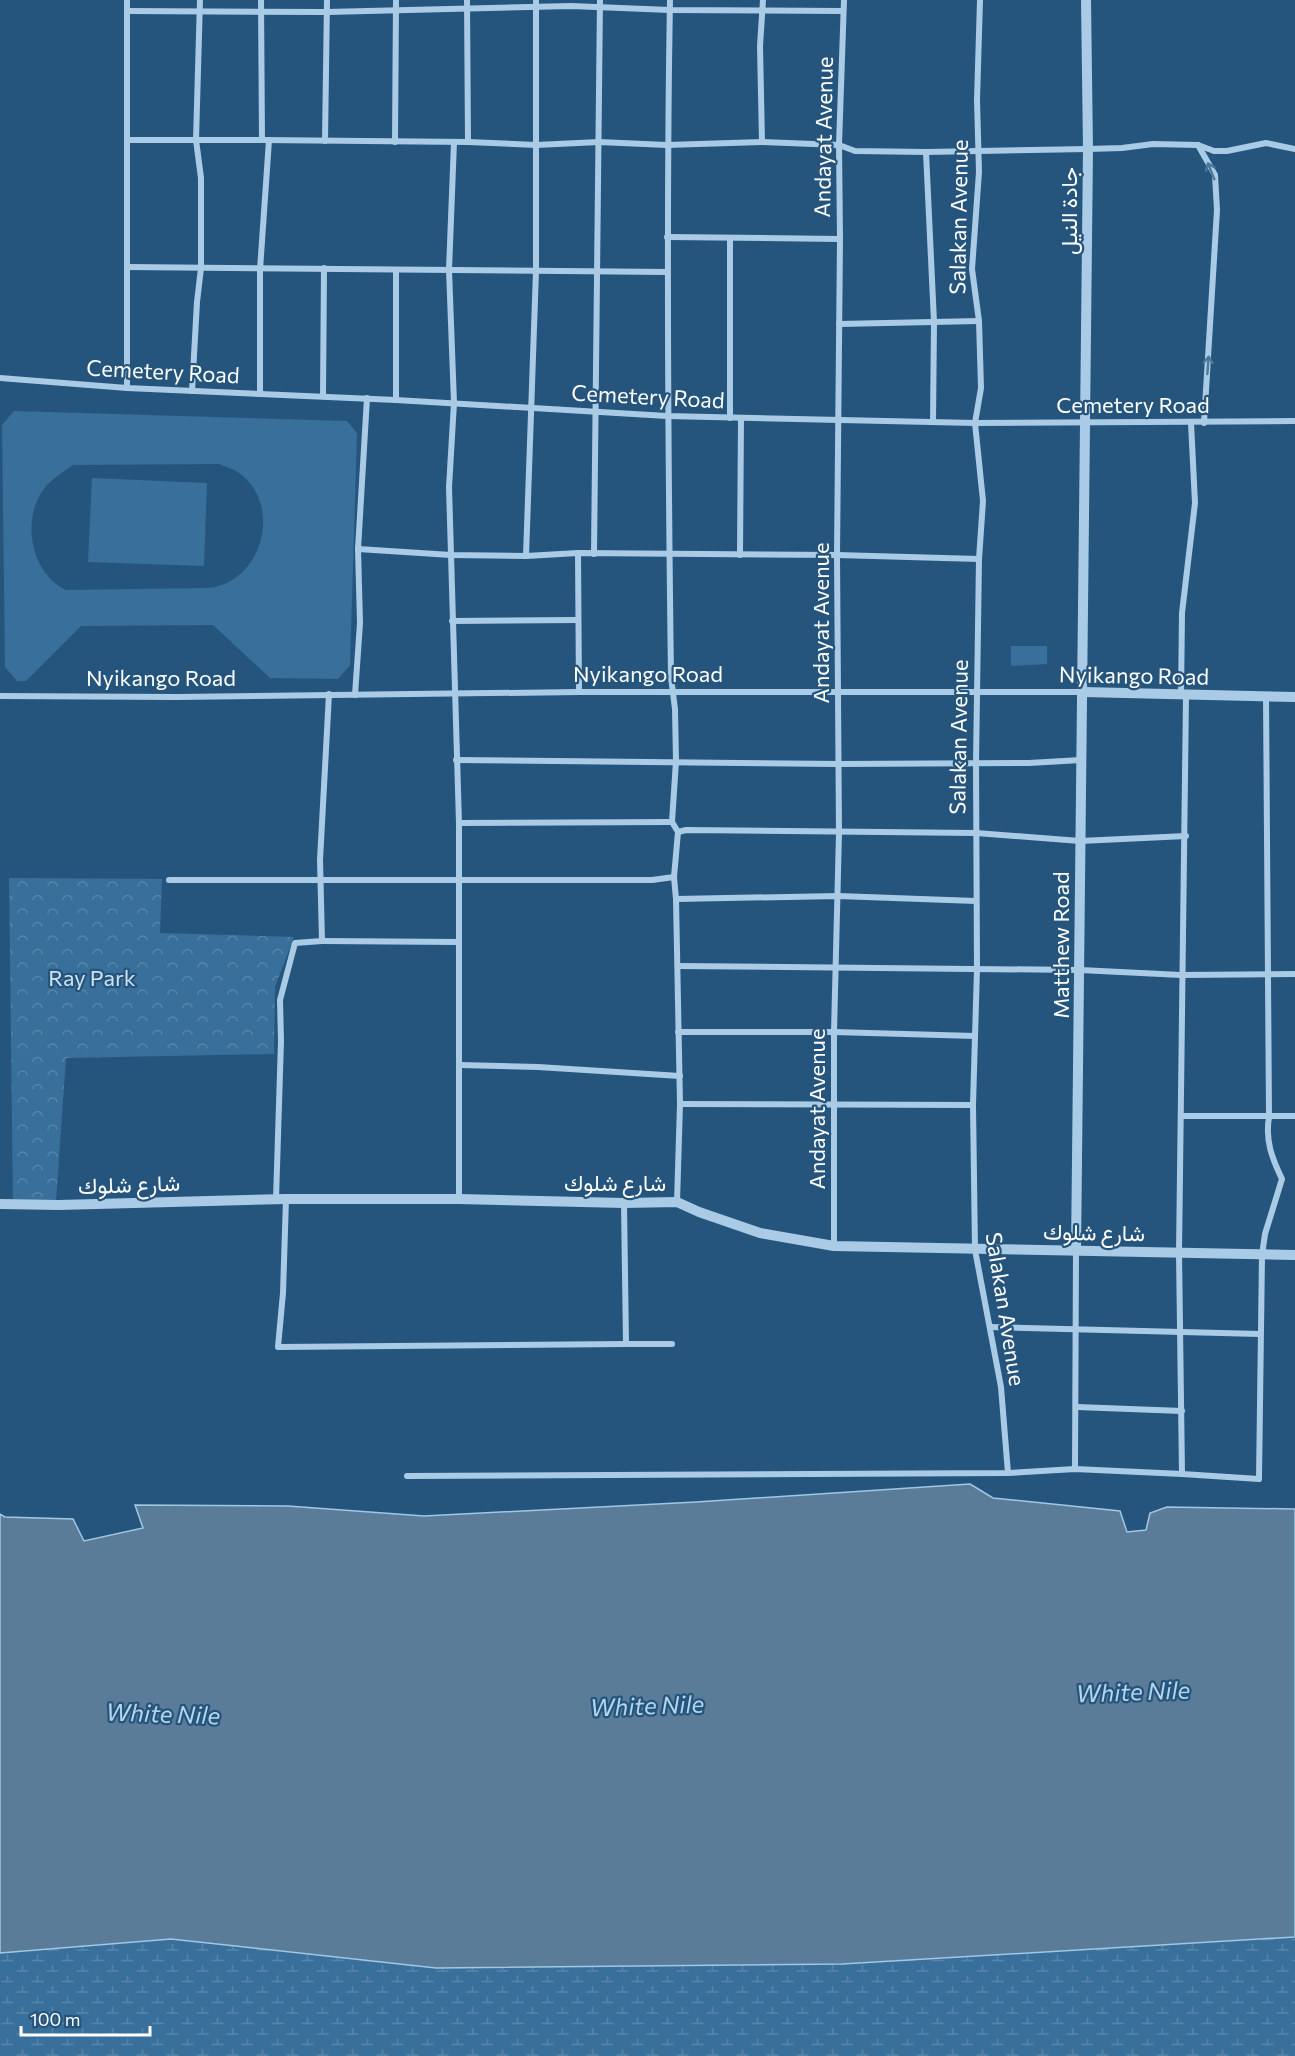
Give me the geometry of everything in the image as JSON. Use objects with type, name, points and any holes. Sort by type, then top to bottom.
[{"type":"street","points":[[127,0],[127,388]]},
{"type":"street","points":[[192,391],[201,268],[201,178],[196,140],[200,0]]},
{"type":"street","points":[[261,0],[262,140]]},
{"type":"street","points":[[325,141],[327,0]]},
{"type":"street","points":[[395,142],[396,0]]},
{"type":"street","points":[[467,0],[468,142]]},
{"type":"street","points":[[526,556],[536,271],[536,0]]},
{"type":"street","points":[[670,0],[667,145],[667,416],[672,693],[675,709],[676,761],[672,822],[678,832],[674,877],[680,1076],[677,1202]]},
{"type":"street","points":[[762,142],[760,19],[763,0]]},
{"type":"street","name":"Andayat Avenue","points":[[834,1246],[834,1032],[839,833],[837,419],[839,145],[844,0]]},
{"type":"street","name":"Salakan Avenue","points":[[980,0],[977,151],[979,172],[972,269],[979,321],[981,388],[975,423],[983,501],[979,559],[976,692],[975,1250],[1001,1387],[1008,1473]]},
{"type":"street","name":"جادة النيل","points":[[1085,422],[1088,149],[1086,0]]},
{"type":"street","points":[[127,11],[327,12],[536,9],[601,4],[670,10],[843,11]]},
{"type":"street","points":[[594,554],[601,4]]},
{"type":"street","points":[[127,140],[468,142],[536,145],[599,142],[667,145],[762,142],[839,145],[855,151],[926,152],[1122,148],[1153,144],[1198,145],[1220,151],[1266,143],[1295,149]]},
{"type":"street","points":[[260,394],[260,270],[269,140]]},
{"type":"street","points":[[454,142],[449,270],[454,403],[449,487],[453,693],[459,823],[459,1199]]},
{"type":"street","points":[[1198,145],[1215,175],[1217,210],[1204,423]]},
{"type":"street","points":[[926,152],[933,322],[933,422]]},
{"type":"street","points":[[667,237],[840,239]]},
{"type":"street","points":[[730,239],[730,418]]},
{"type":"street","points":[[127,267],[667,272]]},
{"type":"street","points":[[323,396],[324,268]]},
{"type":"street","points":[[396,270],[396,400]]},
{"type":"street","points":[[839,324],[979,321]]},
{"type":"street","name":"Cemetery Road","points":[[0,378],[127,388],[368,398],[667,416],[975,423],[1295,421]]},
{"type":"street","points":[[355,695],[360,623],[358,549],[368,398]]},
{"type":"street","points":[[740,555],[741,418]]},
{"type":"street","name":"Matthew Road","points":[[1076,1469],[1076,1251],[1085,422]]},
{"type":"street","points":[[1182,1474],[1179,1253],[1181,975],[1186,836],[1182,613],[1195,502],[1191,423]]},
{"type":"street","points":[[358,549],[451,555],[526,556],[578,553],[837,555],[979,559]]},
{"type":"street","points":[[578,553],[579,692]]},
{"type":"street","points":[[452,621],[578,620]]},
{"type":"street","name":"Nyikango Road","points":[[0,696],[579,692],[1083,692],[1295,697]]},
{"type":"street","points":[[321,941],[320,880],[329,694]]},
{"type":"street","points":[[407,1476],[1008,1473],[1076,1469],[1259,1479],[1262,1255],[1265,1234],[1282,1179],[1270,1154],[1266,1131],[1269,1117],[1266,696]]},
{"type":"street","points":[[456,760],[839,764],[1081,760]]},
{"type":"street","points":[[459,823],[672,822]]},
{"type":"street","points":[[678,832],[686,830],[761,830],[839,833],[976,833],[1080,841],[1186,836]]},
{"type":"street","points":[[169,880],[459,882],[652,880],[674,877]]},
{"type":"street","points":[[676,899],[838,896],[976,901]]},
{"type":"street","points":[[459,942],[321,941],[295,943],[280,1000],[283,1293],[279,1347],[672,1344]]},
{"type":"street","points":[[678,966],[1080,970],[1181,975],[1295,974]]},
{"type":"street","points":[[678,1032],[834,1032],[975,1036]]},
{"type":"street","points":[[460,1065],[538,1066],[680,1076]]},
{"type":"street","points":[[680,1104],[974,1105]]},
{"type":"street","points":[[1181,1116],[1295,1116]]},
{"type":"street","name":"شارع شلوك","points":[[0,1204],[59,1205],[281,1199],[677,1202],[760,1233],[834,1246],[1295,1255]]},
{"type":"street","points":[[624,1203],[626,1344]]},
{"type":"street","points":[[990,1327],[1260,1334]]},
{"type":"street","points":[[1077,1407],[1182,1411]]},
{"type":"green space","points":[[14,411],[347,421],[357,433],[350,665],[338,679],[270,678],[213,625],[81,626],[26,681],[17,681],[5,667],[2,425]],"holes":[[[219,464],[236,471],[251,485],[260,502],[263,520],[261,539],[254,557],[242,572],[227,583],[208,588],[66,590],[54,583],[38,560],[32,533],[35,505],[47,485],[73,465]]]},
{"type":"green space","points":[[92,478],[207,483],[204,566],[88,562]]},
{"type":"green space","points":[[1011,646],[1047,646],[1047,664],[1011,666]]},
{"type":"green space","name":"Ray Park","points":[[9,878],[162,879],[160,933],[294,937],[275,987],[274,1054],[66,1058],[56,1201],[13,1201]]},
{"type":"green space","points":[[1295,1937],[1295,2056],[0,2056],[0,1953],[171,1939],[436,1968],[842,1964]]},
{"type":"water","name":"White Nile","points":[[970,1484],[993,1498],[1120,1511],[1127,1532],[1146,1530],[1150,1513],[1167,1507],[1295,1509],[1295,1937],[842,1964],[436,1968],[171,1939],[0,1953],[0,1514],[5,1517],[73,1519],[84,1541],[143,1528],[135,1505],[288,1506],[424,1516],[696,1502]]}]
